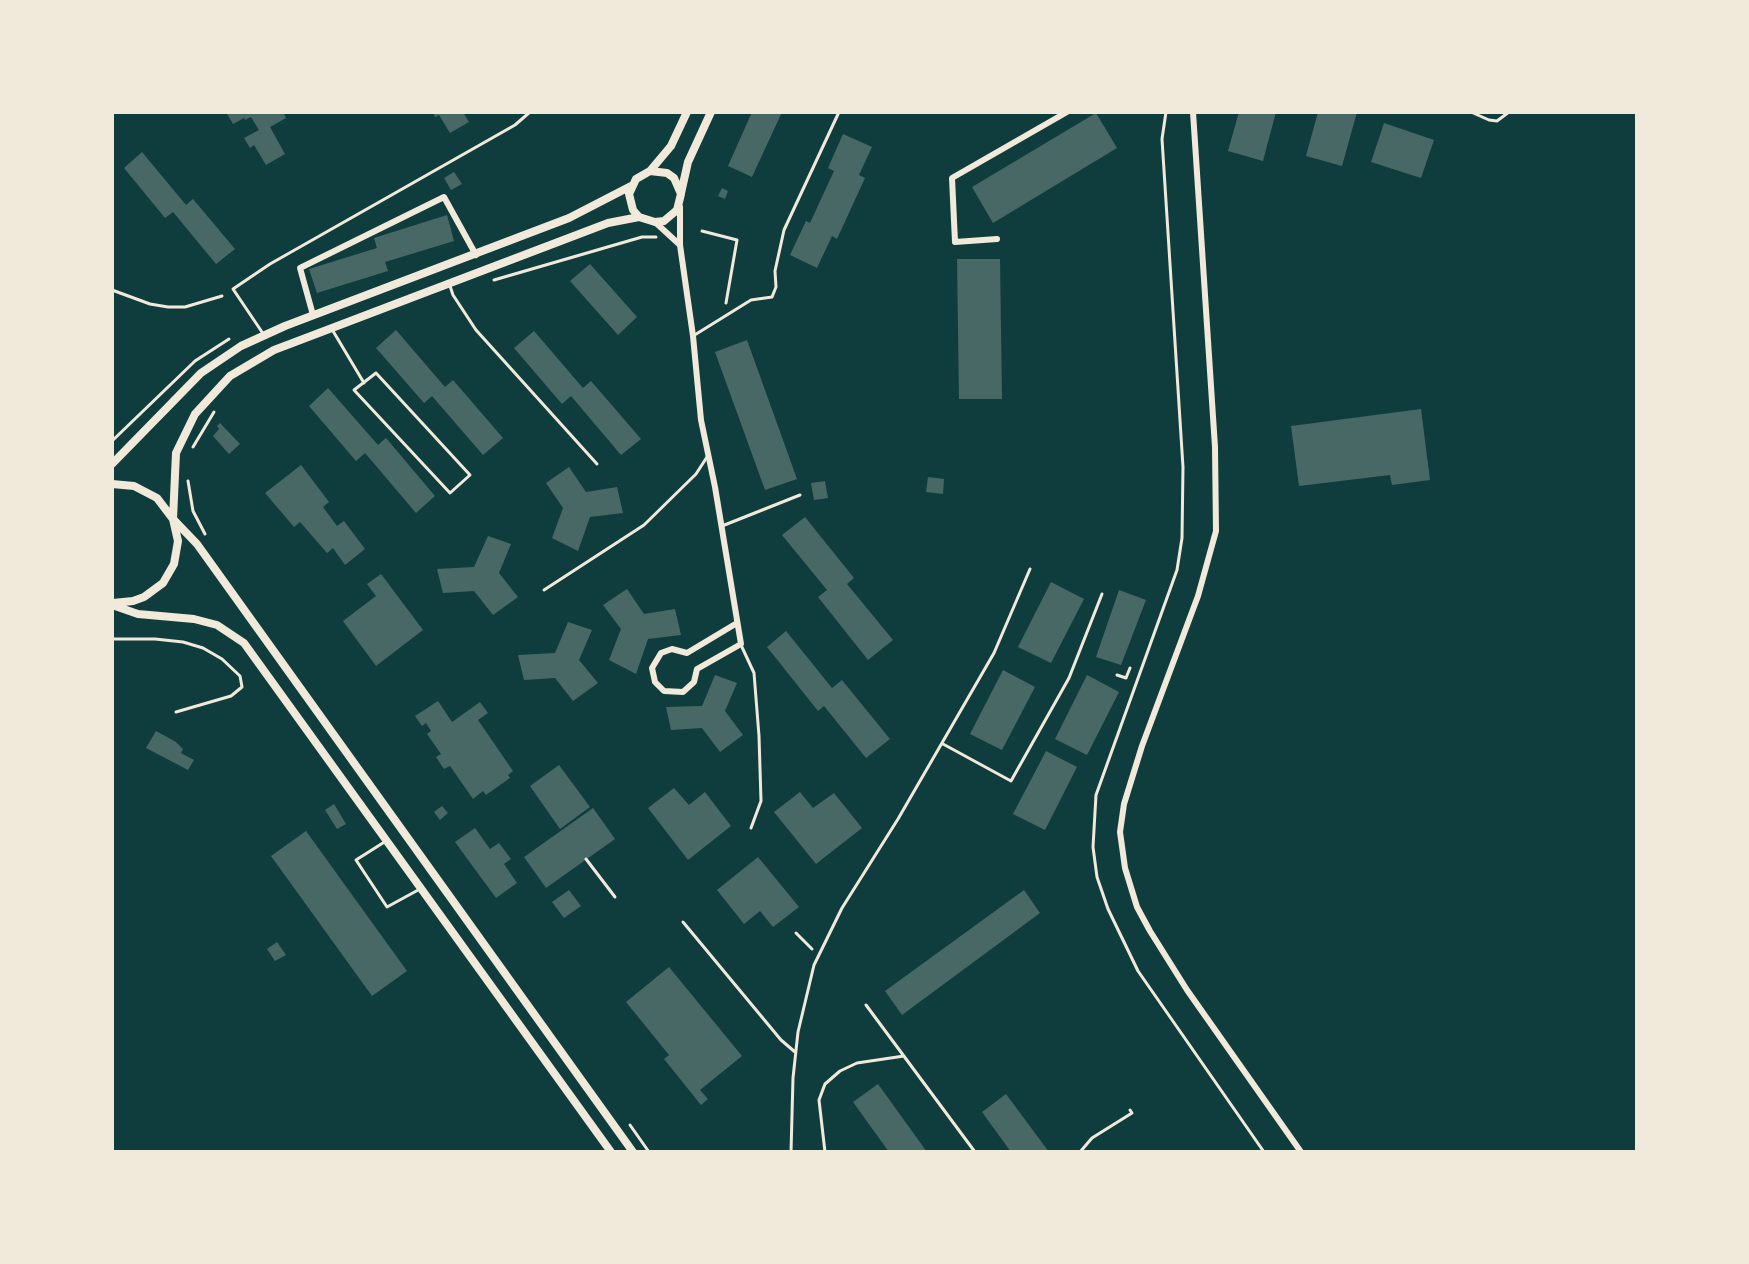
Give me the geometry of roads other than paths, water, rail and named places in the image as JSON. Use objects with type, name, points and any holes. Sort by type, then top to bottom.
[{"type":"street","points":[[112,464],[201,373],[264,335],[569,218],[631,186],[650,171],[671,146],[687,112]]},
{"type":"street","points":[[711,112],[688,162],[680,198],[680,245],[701,420],[741,644],[697,669],[694,682],[683,692],[664,691],[658,687],[652,675],[655,659],[661,653],[672,649],[687,653],[737,623]]},
{"type":"street","points":[[997,239],[955,242],[952,178],[1067,112]]},
{"type":"street","points":[[1193,112],[1214,433],[1216,531],[1202,584],[1142,746],[1124,804],[1120,832],[1137,907],[1157,943],[1301,1152]]},
{"type":"street","points":[[650,171],[659,171],[674,178],[680,198],[671,217],[655,222]]},
{"type":"street","points":[[631,186],[630,203],[639,217]]},
{"type":"street","points":[[313,315],[300,268],[444,197],[476,255]]},
{"type":"street","points":[[112,604],[133,601],[154,591],[163,583],[174,564],[178,541],[173,519],[176,453],[195,414],[213,392],[250,362],[608,223],[639,217],[655,222],[680,245]]},
{"type":"street","points":[[112,484],[134,486],[146,491],[166,508],[197,544],[633,1152]]},
{"type":"street","points":[[112,604],[138,614],[194,619],[217,625],[244,643],[611,1152]]},
{"type":"lane","points":[[264,335],[233,289],[270,264],[515,125],[530,112]]},
{"type":"lane","points":[[693,336],[751,300],[772,297],[784,230],[839,112]]},
{"type":"lane","points":[[449,283],[453,295],[476,330],[597,464]]},
{"type":"lane","points":[[332,328],[364,383]]},
{"type":"lane","points":[[376,373],[470,475],[450,493],[354,390],[364,383],[376,373]]},
{"type":"lane","points":[[544,590],[644,525],[696,474],[708,456]]},
{"type":"lane","points":[[721,526],[800,495]]},
{"type":"lane","points":[[791,1152],[795,1053],[814,965],[821,947],[994,653],[1030,569]]},
{"type":"lane","points":[[943,744],[1011,781],[1069,678],[1102,594]]},
{"type":"lane","points":[[112,639],[169,641],[203,648],[222,659],[240,676],[242,687],[231,696],[176,712]]},
{"type":"lane","points":[[741,644],[754,673],[759,736],[761,801],[751,828]]},
{"type":"lane","points":[[386,841],[356,860],[387,907],[420,889]]},
{"type":"lane","points":[[683,922],[795,1053]]},
{"type":"lane","points":[[866,1005],[975,1152]]},
{"type":"lane","points":[[825,1152],[819,1100],[825,1084],[840,1071],[857,1063],[904,1056]]}]
